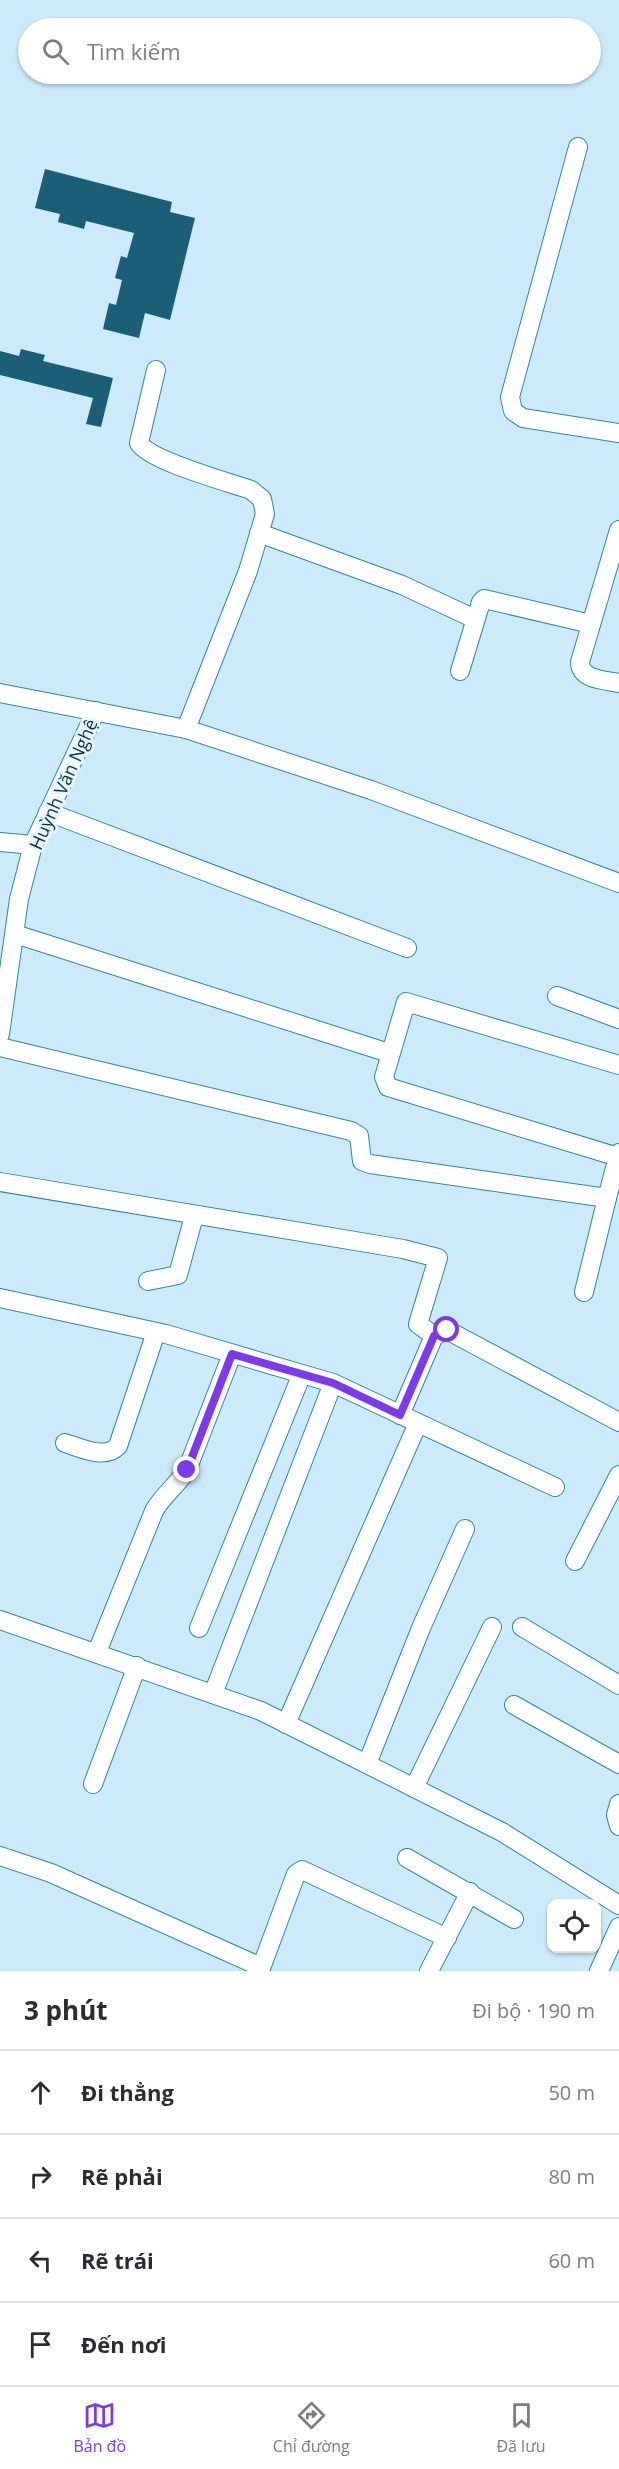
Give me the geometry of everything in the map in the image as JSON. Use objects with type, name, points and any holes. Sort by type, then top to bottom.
[{"type":"street","points":[[578,147],[510,397],[513,411],[523,418],[619,434]]},
{"type":"street","points":[[156,370],[140,443],[142,447],[147,453],[162,459],[251,490],[262,499],[265,514],[248,571],[186,729]]},
{"type":"street","points":[[619,530],[580,668],[585,675],[619,683]]},
{"type":"street","points":[[260,533],[402,585],[475,619]]},
{"type":"street","points":[[460,671],[475,619],[484,600],[591,624]]},
{"type":"street","points":[[0,693],[186,729],[371,790],[619,883]]},
{"type":"street","name":"Huỳnh Văn Nghệ","points":[[0,1034],[9,941],[33,845],[96,711]]},
{"type":"street","points":[[48,813],[406,948]]},
{"type":"street","points":[[0,842],[33,845]]},
{"type":"street","points":[[9,941],[389,1053]]},
{"type":"street","points":[[556,996],[619,1018]]},
{"type":"street","points":[[584,1292],[618,1155],[388,1087],[384,1077],[402,1008],[406,1002],[619,1065]]},
{"type":"street","points":[[0,1047],[351,1131],[359,1136],[362,1161],[370,1164],[607,1198]]},
{"type":"street","points":[[0,1182],[403,1249],[438,1258],[418,1324],[434,1336]]},
{"type":"street","points":[[148,1281],[178,1275],[194,1216]]},
{"type":"street","points":[[0,1298],[156,1332],[301,1376],[333,1383],[555,1487]]},
{"type":"street","points":[[400,1415],[434,1336],[447,1330],[457,1333],[619,1422]]},
{"type":"street","points":[[65,1443],[103,1453],[113,1452],[118,1446],[156,1332]]},
{"type":"street","points":[[97,1652],[154,1511],[164,1495],[187,1470],[232,1354]]},
{"type":"street","points":[[199,1628],[301,1376]]},
{"type":"street","points":[[213,1694],[333,1383]]},
{"type":"street","points":[[286,1724],[418,1423]]},
{"type":"street","points":[[575,1561],[619,1475]]},
{"type":"street","points":[[367,1764],[421,1628],[465,1530]]},
{"type":"street","points":[[0,1620],[261,1711],[502,1832],[619,1905]]},
{"type":"street","points":[[414,1788],[492,1627]]},
{"type":"street","points":[[522,1627],[619,1685]]},
{"type":"street","points":[[93,1784],[136,1666]]},
{"type":"street","points":[[514,1705],[619,1764]]},
{"type":"street","points":[[619,1804],[616,1815],[619,1826]]},
{"type":"street","points":[[0,1856],[51,1873],[261,1969],[296,1874],[302,1870],[447,1938]]},
{"type":"street","points":[[407,1858],[514,1919]]},
{"type":"street","points":[[429,1971],[470,1892]]},
{"type":"street","points":[[599,1971],[619,1927]]},
{"type":"building","points":[[45,169],[172,202],[170,212],[195,218],[170,320],[145,313],[139,338],[103,329],[109,303],[116,305],[122,280],[115,278],[121,256],[127,258],[134,233],[86,221],[84,229],[58,222],[60,214],[35,208]]},
{"type":"building","points":[[21,349],[45,355],[43,361],[113,378],[101,427],[86,424],[93,398],[0,375],[0,351],[19,356]]},
{"type":"route","points":[[187,1470],[232,1354],[301,1376],[333,1383],[400,1415],[434,1336],[438,1332],[447,1330]]}]
